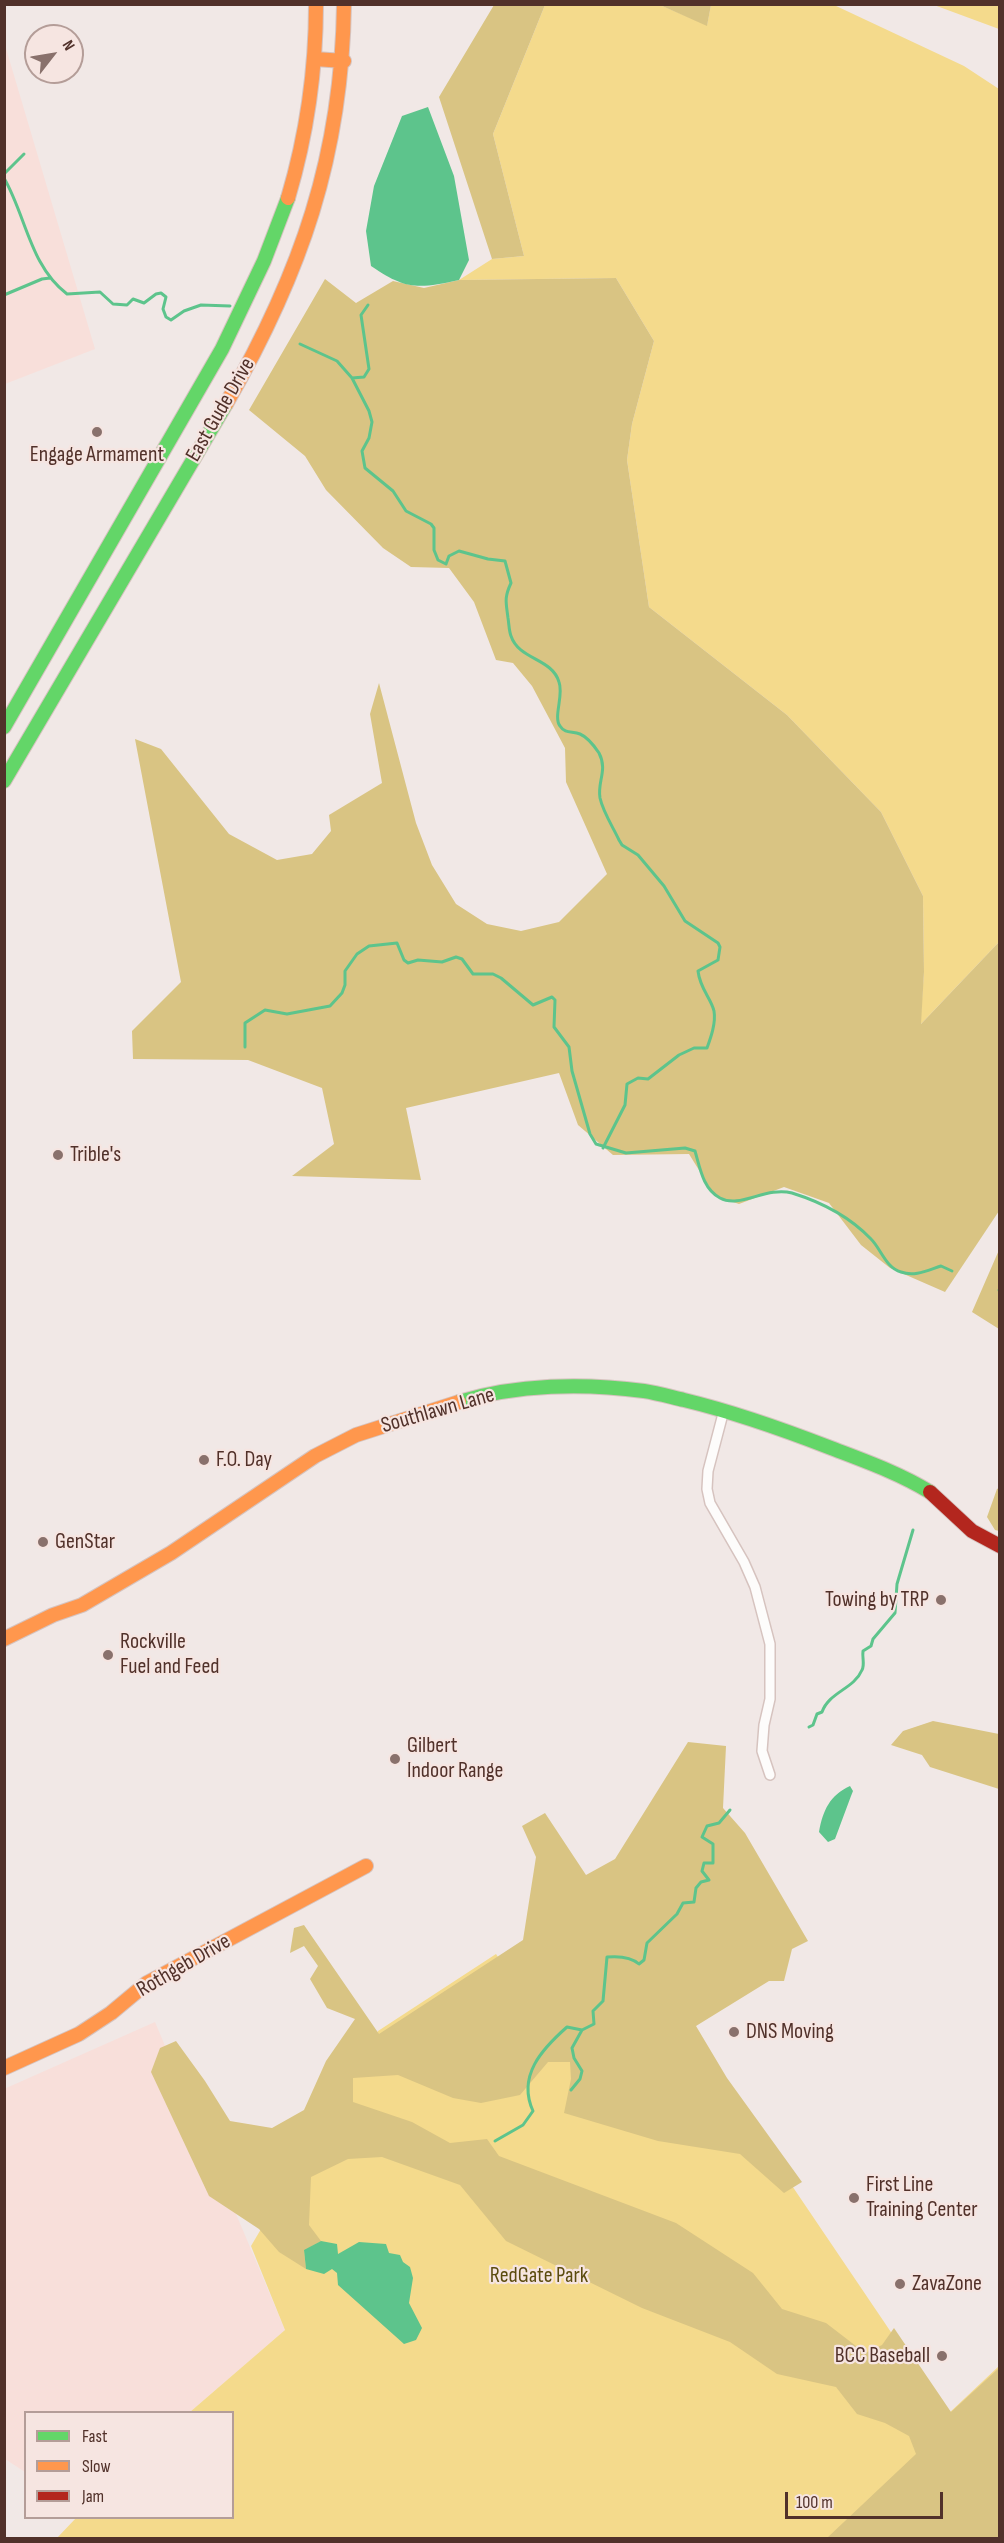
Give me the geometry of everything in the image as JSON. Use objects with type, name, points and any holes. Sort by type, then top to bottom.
[{"type":"main road","name":"East Gude Drive","points":[[4,727],[222,349],[252,290],[285,206],[304,126],[315,59],[316,4]]},
{"type":"main road","name":"East Gude Drive","points":[[4,781],[217,419],[273,318],[297,261],[320,191],[336,116],[344,61],[344,4]]},
{"type":"main road","points":[[315,59],[344,61]]},
{"type":"main road","name":"Southlawn Lane","points":[[4,1639],[53,1615],[82,1605],[171,1553],[315,1456],[356,1435],[483,1395],[567,1387],[645,1391],[724,1410],[785,1430],[909,1479],[933,1494],[965,1525],[999,1546]]},
{"type":"main road","name":"Rothgeb Drive","points":[[4,2068],[79,2034],[111,2013],[147,1983],[366,1866]]},
{"type":"street","points":[[724,1410],[708,1471],[707,1489],[710,1503],[744,1562],[754,1587],[770,1644],[771,1691],[762,1751],[770,1775]]},
{"type":"shaded area","points":[[494,5],[545,5],[493,134],[524,256],[492,259],[439,97]]},
{"type":"shaded area","points":[[660,5],[711,5],[707,26]]},
{"type":"shaded area","points":[[5,45],[95,349],[4,384]]},
{"type":"shaded area","points":[[428,107],[454,176],[469,260],[459,280],[422,286],[394,280],[371,266],[366,231],[374,186],[402,116]]},
{"type":"shaded area","points":[[616,278],[654,341],[632,424],[627,460],[649,607],[787,715],[881,812],[923,896],[924,972],[921,1024],[999,942],[999,1211],[945,1292],[890,1268],[861,1245],[829,1203],[784,1187],[739,1204],[715,1196],[689,1154],[613,1155],[578,1125],[559,1073],[406,1108],[421,1180],[292,1176],[334,1144],[322,1088],[248,1060],[133,1059],[132,1031],[181,982],[135,739],[161,749],[229,834],[277,860],[312,854],[331,831],[329,815],[382,783],[370,714],[379,683],[416,823],[432,865],[456,904],[487,924],[521,931],[559,922],[607,874],[566,782],[565,748],[532,686],[513,663],[496,660],[474,602],[449,568],[411,567],[383,548],[326,490],[305,456],[249,410],[325,279],[356,303],[393,281],[424,288],[459,280]]},
{"type":"shaded area","points":[[999,1250],[999,1329],[972,1312]]},
{"type":"shaded area","points":[[1000,1488],[999,1531],[995,1530],[987,1517],[997,1489]]},
{"type":"shaded area","points":[[933,1721],[999,1734],[999,1789],[930,1767],[922,1755],[891,1745],[903,1731]]},
{"type":"shaded area","points":[[688,1742],[726,1746],[723,1808],[745,1833],[808,1941],[792,1949],[784,1981],[769,1981],[696,2026],[727,2078],[802,2182],[784,2193],[740,2154],[658,2141],[564,2113],[571,2079],[570,2062],[548,2062],[520,2095],[481,2103],[453,2098],[398,2075],[353,2078],[353,2102],[412,2122],[450,2143],[487,2139],[499,2156],[676,2223],[753,2273],[782,2309],[826,2323],[865,2353],[882,2345],[894,2328],[951,2412],[999,2368],[999,2538],[827,2538],[916,2454],[909,2436],[885,2423],[857,2414],[836,2387],[777,2374],[730,2342],[642,2308],[506,2241],[460,2185],[382,2157],[348,2159],[311,2177],[309,2225],[321,2241],[304,2251],[306,2269],[279,2252],[259,2229],[209,2196],[151,2072],[160,2048],[176,2041],[230,2121],[272,2128],[304,2110],[326,2061],[355,2019],[327,2008],[310,1979],[318,1966],[304,1946],[290,1953],[294,1928],[304,1925],[379,2034],[523,1940],[536,1857],[522,1826],[545,1813],[586,1875],[615,1859]]},
{"type":"shaded area","points":[[850,1786],[853,1791],[835,1839],[828,1842],[819,1832],[825,1810],[837,1794]]},
{"type":"shaded area","points":[[155,2022],[285,2330],[191,2411],[24,2411],[24,2471],[5,2459],[4,2089]]},
{"type":"shaded area","points":[[321,2241],[337,2244],[338,2254],[359,2242],[386,2244],[389,2253],[400,2255],[403,2262],[410,2267],[413,2278],[409,2303],[422,2328],[416,2340],[404,2344],[338,2285],[337,2273],[332,2269],[324,2274],[306,2269],[304,2250]]},
{"type":"green space","points":[[545,5],[660,5],[707,25],[711,5],[834,5],[964,66],[999,89],[999,942],[920,1025],[924,972],[923,896],[881,812],[787,715],[649,607],[627,460],[632,424],[654,341],[616,278],[459,280],[492,259],[524,256],[493,134]]},
{"type":"green space","points":[[934,5],[999,5],[999,29]]},
{"type":"green space","name":"RedGate Park","points":[[613,1921],[947,2415],[999,2366],[999,2538],[57,2538],[75,2519],[234,2519],[234,2411],[191,2411],[285,2330],[251,2246],[378,2031],[496,1954],[516,1984]]},
{"type":"waterway","points":[[4,174],[24,154]]},
{"type":"waterway","points":[[4,178],[37,255],[55,283],[67,294],[100,292],[113,304],[127,305],[133,299],[144,303],[161,293],[166,297],[163,309],[166,317],[171,320],[184,311],[201,305],[230,306]]},
{"type":"waterway","points":[[4,295],[42,279],[50,278]]},
{"type":"waterway","points":[[352,378],[364,377],[369,369],[361,315],[368,305]]},
{"type":"waterway","points":[[300,344],[337,361],[352,378],[369,411],[372,422],[369,438],[362,451],[365,468],[393,491],[406,511],[431,524],[434,528],[434,550],[438,560],[446,564],[449,556],[459,551],[505,561],[511,583],[506,600],[511,636],[521,650],[543,663],[555,674],[560,687],[558,722],[562,729],[583,735],[599,753],[603,765],[600,798],[619,840],[622,845],[638,855],[664,886],[685,921],[718,943],[720,947],[718,960],[698,971],[714,1011],[714,1025],[707,1048],[694,1048],[679,1055],[648,1079],[638,1078],[627,1084],[625,1105],[603,1148]]},
{"type":"waterway","points":[[245,1047],[245,1023],[265,1010],[287,1014],[330,1006],[342,993],[345,985],[345,971],[357,954],[369,946],[397,943],[404,960],[408,963],[418,960],[442,962],[456,957],[462,959],[473,974],[493,974],[501,978],[533,1005],[552,997],[555,1000],[554,1027],[569,1047],[572,1071],[590,1134],[596,1144],[626,1153],[685,1148],[695,1151],[706,1184],[720,1198],[736,1201],[773,1192],[792,1193],[824,1205],[853,1223],[875,1243],[891,1267],[896,1270],[916,1273],[941,1266],[952,1271]]},
{"type":"waterway","points":[[809,1727],[813,1725],[817,1714],[822,1712],[825,1705],[858,1676],[863,1668],[863,1651],[871,1646],[873,1639],[895,1613],[897,1584],[913,1530]]},
{"type":"waterway","points":[[495,2141],[523,2125],[533,2111],[529,2098],[530,2075],[549,2044],[567,2027],[582,2030],[594,2024],[593,2011],[603,2001],[607,1957],[628,1958],[639,1964],[644,1960],[647,1943],[677,1914],[683,1903],[694,1902],[696,1888],[701,1882],[709,1880],[702,1871],[704,1863],[713,1863],[713,1844],[702,1837],[707,1826],[719,1823],[730,1810]]},
{"type":"waterway","points":[[571,2090],[580,2079],[582,2071],[574,2058],[572,2048],[582,2030]]},
{"type":"traffic: fast","points":[[4,727],[222,349],[264,261],[288,198]]},
{"type":"traffic: fast","points":[[4,781],[226,404]]},
{"type":"traffic: fast","points":[[459,1402],[527,1388],[574,1386],[649,1392],[721,1410],[813,1441],[882,1468],[930,1492]]},
{"type":"traffic: slow","points":[[288,198],[309,102],[316,4]]},
{"type":"traffic: slow","points":[[226,404],[276,308],[296,260],[312,212],[326,163],[335,112],[344,4]]},
{"type":"traffic: slow","points":[[315,59],[344,61]]},
{"type":"traffic: slow","points":[[4,1639],[53,1615],[82,1605],[171,1553],[315,1456],[356,1435],[459,1402]]},
{"type":"traffic: slow","points":[[4,2068],[79,2034],[111,2013],[147,1983],[366,1866]]},
{"type":"traffic: jam","points":[[930,1492],[972,1531],[1000,1546]]},
{"type":"place","name":"Engage Armament","points":[[97,432]]},
{"type":"place","name":"Trible's","points":[[58,1155]]},
{"type":"place","name":"F.O. Day","points":[[204,1460]]},
{"type":"place","name":"GenStar","points":[[43,1542]]},
{"type":"place","name":"Towing by TRP","points":[[941,1600]]},
{"type":"place","name":"Rockville Fuel and Feed","points":[[108,1655]]},
{"type":"place","name":"Gilbert Indoor Range","points":[[395,1759]]},
{"type":"place","name":"DNS Moving","points":[[734,2032]]},
{"type":"place","name":"First Line Training Center","points":[[854,2198]]},
{"type":"place","name":"ZavaZone","points":[[900,2284]]},
{"type":"place","name":"BCC Baseball","points":[[942,2356]]}]
